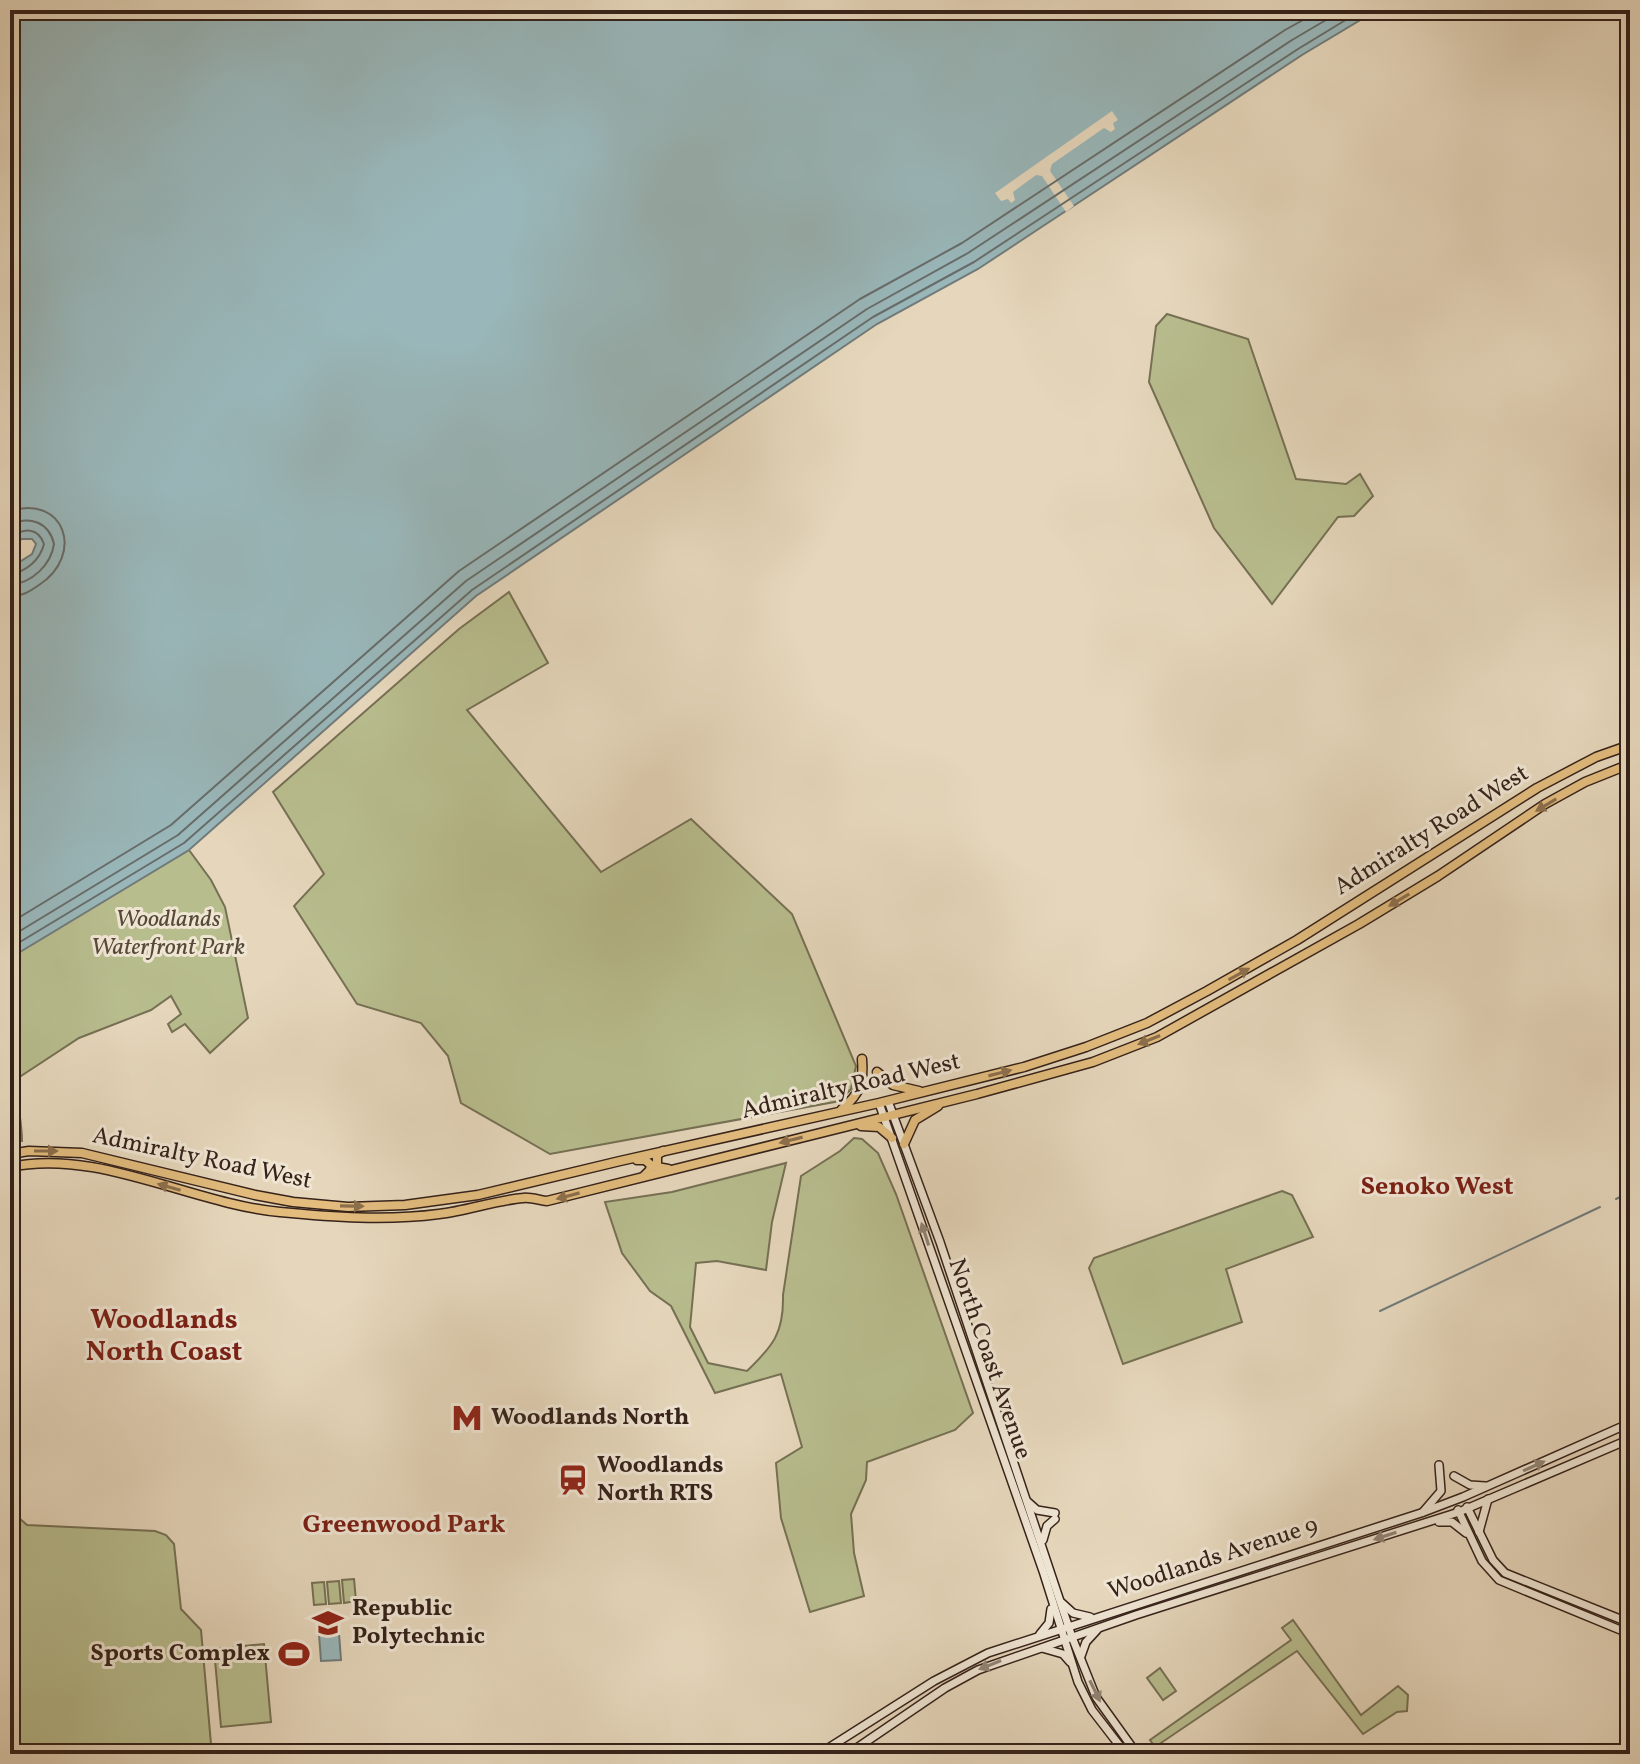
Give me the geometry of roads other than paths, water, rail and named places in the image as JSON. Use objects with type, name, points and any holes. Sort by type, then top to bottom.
[{"type":"main road","name":"Admiralty Road West","points":[[10,1154],[29,1151],[82,1153],[293,1202],[364,1207],[427,1203],[478,1195],[1024,1067],[1147,1023],[1264,960],[1537,788],[1596,757],[1630,745]]},
{"type":"main road","name":"Admiralty Road West","points":[[10,1167],[51,1163],[127,1175],[138,1183],[251,1208],[325,1216],[393,1218],[441,1214],[524,1197],[547,1201],[890,1116],[1093,1062],[1157,1037],[1359,924],[1438,876],[1545,804],[1585,782],[1630,764]]},
{"type":"main road","points":[[1297,940],[1298,949],[1307,952]]},
{"type":"main road","points":[[1264,960],[1276,962],[1276,972]]},
{"type":"main road","points":[[838,1112],[862,1086],[862,1059]]},
{"type":"main road","points":[[877,1072],[893,1085],[924,1091]]},
{"type":"main road","name":"North Coast Avenue","points":[[884,1102],[904,1144],[940,1242],[1042,1543],[1061,1602],[1064,1627]]},
{"type":"main road","points":[[904,1144],[915,1120],[946,1102]]},
{"type":"main road","name":"North Coast Avenue","points":[[890,1116],[892,1138],[1051,1600],[1064,1627]]},
{"type":"main road","points":[[853,1125],[879,1127],[892,1138]]},
{"type":"main road","points":[[664,1151],[657,1155],[657,1167],[673,1169]]},
{"type":"main road","points":[[620,1161],[645,1160],[651,1165],[644,1176]]},
{"type":"main road","points":[[132,1166],[138,1183],[150,1170]]},
{"type":"main road","name":"Woodlands Avenue 9","points":[[819,1754],[954,1669],[988,1653],[1421,1513],[1630,1423]]},
{"type":"main road","name":"Woodlands Avenue 9","points":[[850,1752],[945,1688],[978,1670],[1034,1649],[1459,1512],[1630,1439]]},
{"type":"main road","points":[[1421,1513],[1441,1491],[1439,1465]]},
{"type":"main road","points":[[1454,1476],[1470,1485],[1488,1486]]},
{"type":"main road","points":[[1463,1497],[1493,1560],[1505,1573],[1630,1623]]},
{"type":"main road","points":[[1479,1532],[1488,1499]]},
{"type":"main road","points":[[1026,1500],[1037,1510],[1055,1516],[1047,1526],[1042,1543]]},
{"type":"main road","points":[[1454,1501],[1482,1561],[1499,1580],[1630,1634]]},
{"type":"main road","points":[[1426,1523],[1452,1522],[1470,1538]]},
{"type":"main road","points":[[1039,1635],[1049,1623],[1051,1600]]},
{"type":"main road","points":[[1061,1602],[1073,1613],[1100,1616]]},
{"type":"main road","points":[[1064,1627],[1081,1658],[1096,1697],[1137,1754]]},
{"type":"main road","points":[[1081,1658],[1083,1647],[1100,1628]]},
{"type":"main road","points":[[1068,1638],[1071,1663],[1092,1710],[1126,1754]]},
{"type":"main road","points":[[1034,1649],[1055,1651],[1071,1663]]},
{"type":"main road","points":[[841,1740],[852,1740],[855,1745],[850,1752]]},
{"type":"water","points":[[10,10],[1377,10],[1302,55],[978,269],[877,324],[476,596],[189,850],[10,958],[10,568],[32,554],[36,544],[32,539],[22,539],[10,546]]},
{"type":"water","points":[[338,1620],[341,1660],[321,1661],[318,1621]]},
{"type":"waterway","points":[[1616,1199],[1630,1192]]},
{"type":"waterway","points":[[1380,1311],[1600,1207]]},
{"type":"place","name":"Woodlands North","points":[[467,1418]]},
{"type":"place","name":"Woodlands North RTS","points":[[573,1480]]},
{"type":"place","name":"Republic Polytechnic","points":[[328,1623]]},
{"type":"place","name":"Sports Complex","points":[[294,1654]]},
{"type":"district","name":"Senoko West","points":[[1437,1187]]},
{"type":"district","name":"Woodlands North Coast","points":[[164,1336]]},
{"type":"district","name":"Greenwood Park","points":[[404,1525]]},
{"type":"park label","name":"Woodlands Waterfront Park","points":[[168,934]]}]
